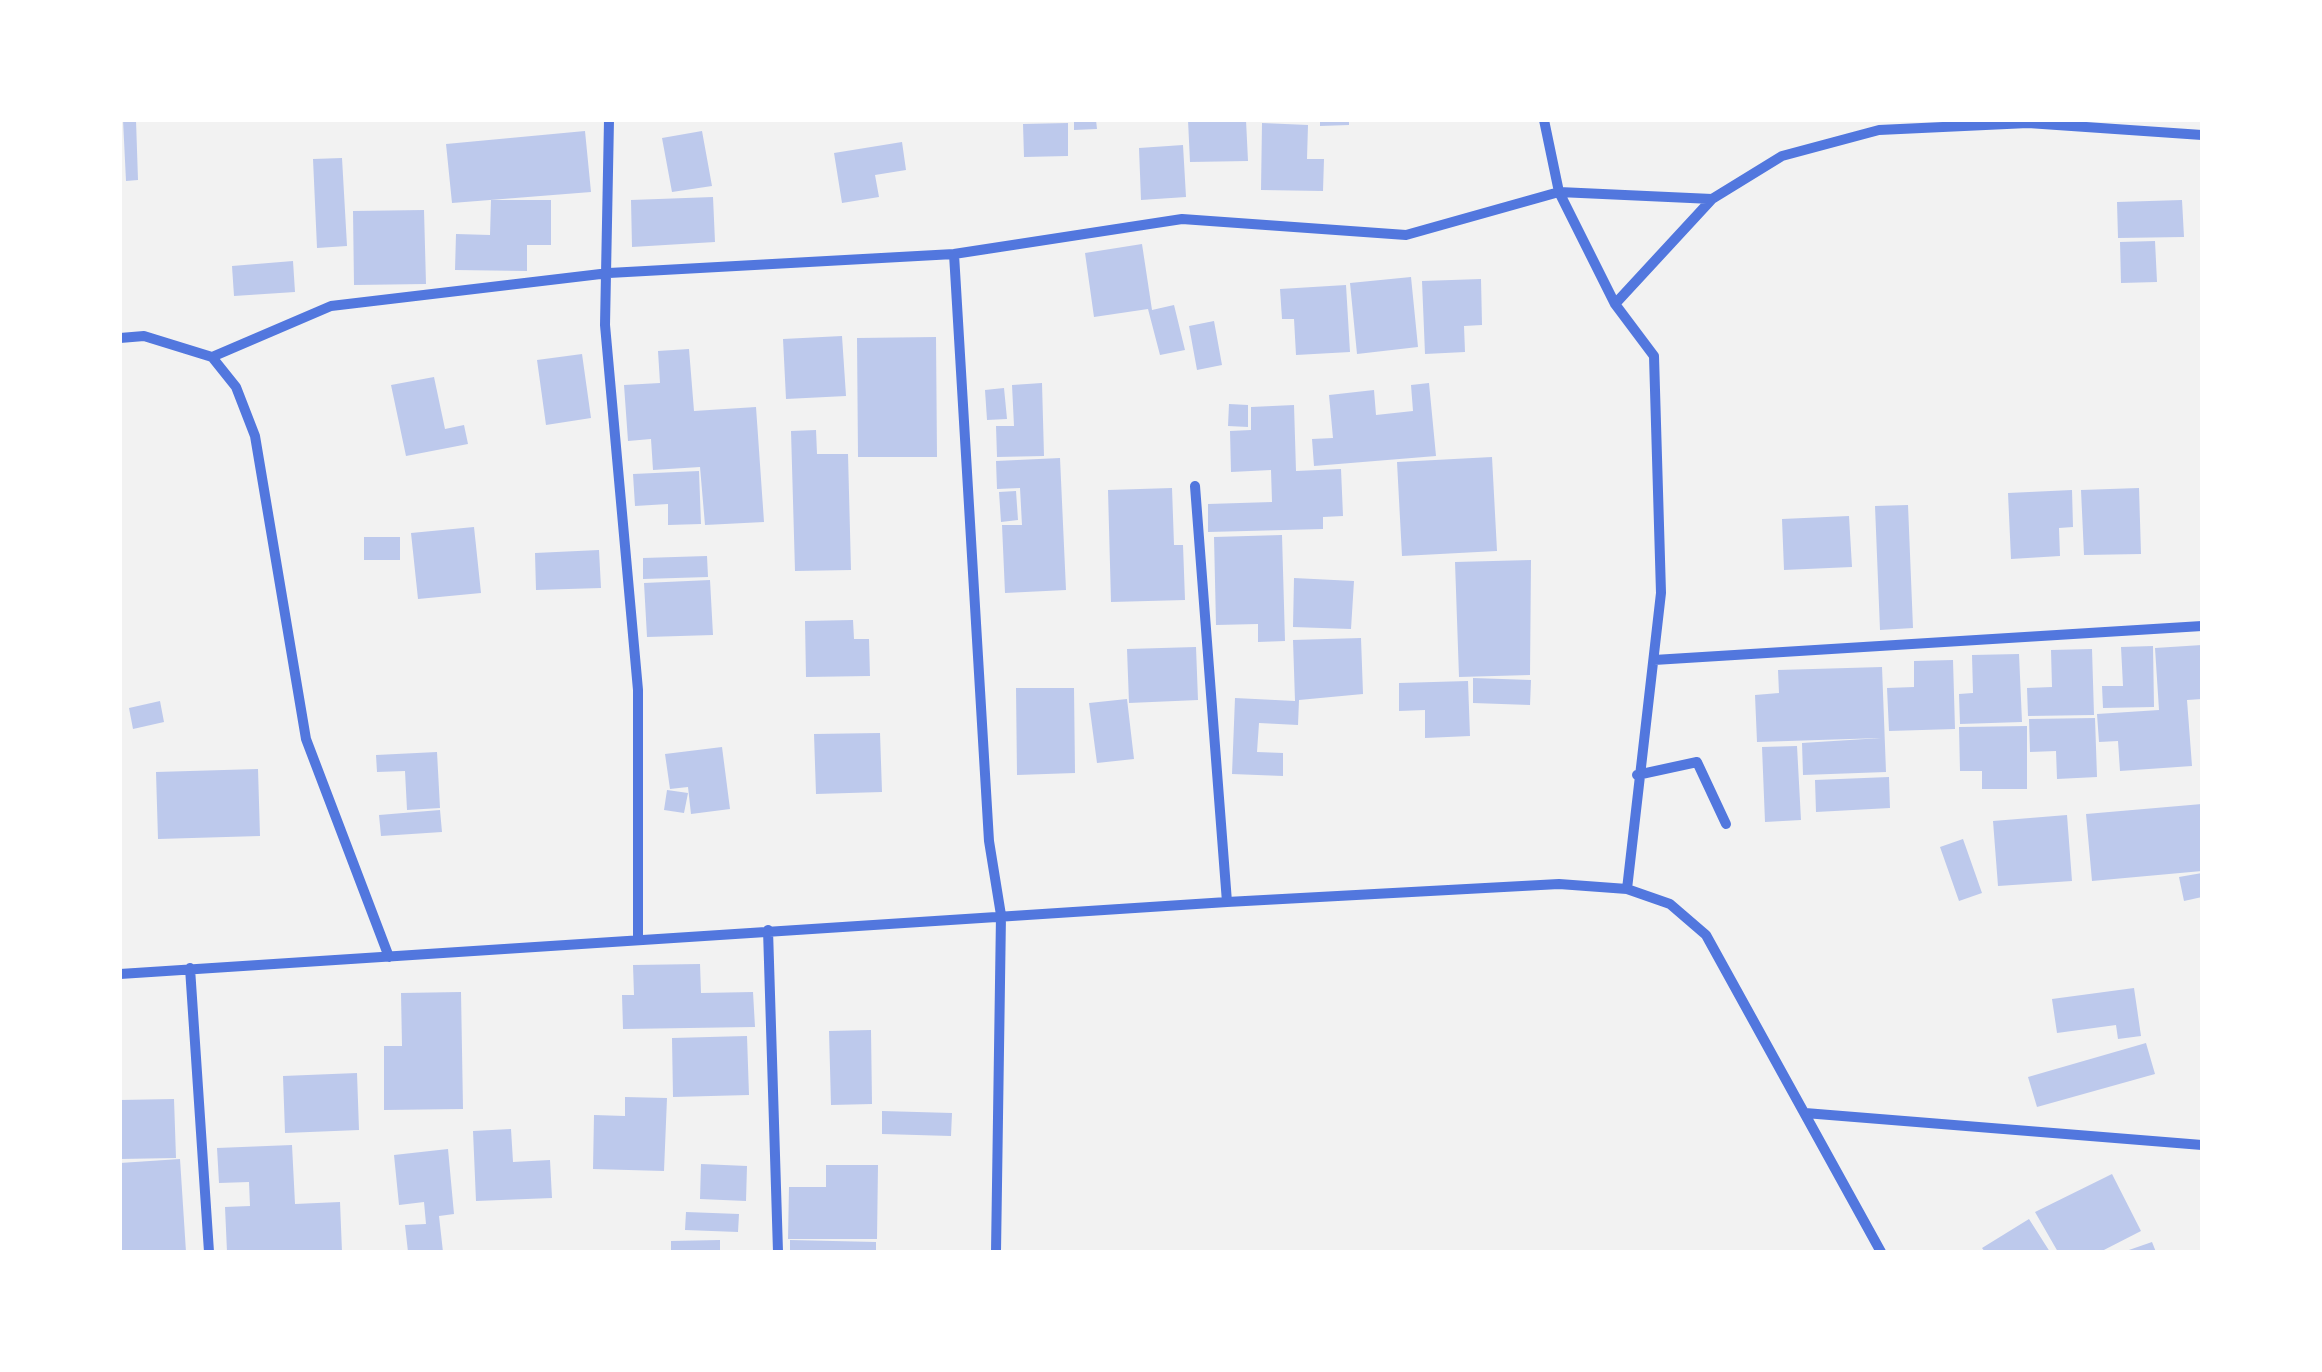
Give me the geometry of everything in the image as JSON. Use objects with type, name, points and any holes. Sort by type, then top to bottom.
[{"type":"street","points":[[609,120],[605,325],[638,690],[638,940]]},
{"type":"street","points":[[1544,120],[1560,192],[1615,304],[1654,356],[1661,592],[1626,890]]},
{"type":"street","points":[[1615,304],[1712,198],[1782,156],[1879,130],[2028,123],[2202,135]]},
{"type":"street","points":[[212,357],[331,306],[609,273],[954,254],[1182,219],[1406,235],[1560,192],[1712,198]]},
{"type":"street","points":[[954,254],[989,841],[1000,915],[996,1252]]},
{"type":"street","points":[[120,338],[144,336],[212,357],[236,387],[255,436],[306,739],[389,956]]},
{"type":"street","points":[[1195,486],[1227,902]]},
{"type":"street","points":[[1654,660],[2202,626]]},
{"type":"street","points":[[1637,775],[1697,762],[1726,824]]},
{"type":"street","points":[[120,974],[1227,902],[1559,884],[1626,890],[1670,904],[1706,936],[1881,1252]]},
{"type":"street","points":[[768,930],[778,1252]]},
{"type":"street","points":[[190,968],[209,1252]]},
{"type":"street","points":[[1805,1113],[2202,1145]]},
{"type":"building","points":[[123,120],[136,120],[138,180],[126,181]]},
{"type":"building","points":[[1074,120],[1096,120],[1097,129],[1074,130]]},
{"type":"building","points":[[1188,120],[1246,120],[1248,161],[1190,162]]},
{"type":"building","points":[[1320,120],[1349,120],[1349,125],[1320,126]]},
{"type":"building","points":[[1068,123],[1068,156],[1024,157],[1023,124]]},
{"type":"building","points":[[1262,123],[1308,125],[1307,159],[1324,159],[1323,191],[1261,190]]},
{"type":"building","points":[[585,131],[591,192],[452,203],[446,144]]},
{"type":"building","points":[[702,131],[712,186],[672,192],[662,138]]},
{"type":"building","points":[[902,142],[906,170],[875,175],[879,197],[842,203],[834,153]]},
{"type":"building","points":[[1183,145],[1186,197],[1141,200],[1139,148]]},
{"type":"building","points":[[342,158],[347,246],[317,248],[313,159]]},
{"type":"building","points":[[713,197],[715,242],[632,247],[631,200]]},
{"type":"building","points":[[491,200],[551,200],[551,245],[527,245],[527,271],[455,270],[456,234],[490,235]]},
{"type":"building","points":[[2182,200],[2184,237],[2118,238],[2117,202]]},
{"type":"building","points":[[424,210],[426,284],[354,285],[353,211]]},
{"type":"building","points":[[2155,241],[2157,282],[2121,283],[2120,242]]},
{"type":"building","points":[[1142,244],[1152,310],[1174,305],[1185,350],[1160,355],[1148,309],[1094,317],[1085,253]]},
{"type":"building","points":[[293,261],[295,292],[234,296],[232,266]]},
{"type":"building","points":[[1411,277],[1418,347],[1357,354],[1350,283]]},
{"type":"building","points":[[1481,279],[1482,325],[1464,326],[1465,352],[1425,354],[1422,281]]},
{"type":"building","points":[[1346,285],[1350,352],[1296,355],[1294,319],[1282,319],[1280,289]]},
{"type":"building","points":[[1214,321],[1222,365],[1197,370],[1189,326]]},
{"type":"building","points":[[842,336],[846,396],[786,399],[783,339]]},
{"type":"building","points":[[936,337],[937,457],[858,457],[857,338]]},
{"type":"building","points":[[689,349],[694,411],[756,407],[764,522],[705,525],[700,467],[653,470],[651,439],[628,441],[624,385],[660,383],[658,351]]},
{"type":"building","points":[[582,354],[591,418],[546,425],[537,360]]},
{"type":"building","points":[[434,377],[445,429],[464,425],[468,444],[406,456],[391,385]]},
{"type":"building","points":[[1042,383],[1044,456],[997,457],[996,426],[1014,426],[1012,385]]},
{"type":"building","points":[[1429,383],[1436,456],[1314,466],[1312,439],[1333,438],[1329,395],[1374,390],[1376,415],[1413,411],[1411,385]]},
{"type":"building","points":[[1004,388],[1007,419],[987,420],[985,390]]},
{"type":"building","points":[[1229,404],[1248,405],[1248,427],[1228,426]]},
{"type":"building","points":[[1294,405],[1296,471],[1341,469],[1343,516],[1323,517],[1323,529],[1208,532],[1208,504],[1272,502],[1271,470],[1231,472],[1230,431],[1251,430],[1251,407]]},
{"type":"building","points":[[816,430],[817,454],[848,454],[851,570],[795,571],[791,431]]},
{"type":"building","points":[[1492,457],[1497,551],[1402,556],[1397,462]]},
{"type":"building","points":[[1060,458],[1066,590],[1005,593],[1002,525],[1022,525],[1020,488],[997,489],[996,461]]},
{"type":"building","points":[[699,471],[701,524],[668,525],[668,504],[635,506],[633,474]]},
{"type":"building","points":[[1172,488],[1174,545],[1183,545],[1185,600],[1111,602],[1108,490]]},
{"type":"building","points":[[2139,488],[2141,554],[2084,555],[2081,490]]},
{"type":"building","points":[[2072,490],[2073,527],[2059,528],[2060,556],[2011,559],[2008,493]]},
{"type":"building","points":[[1016,491],[1018,520],[1001,522],[999,492]]},
{"type":"building","points":[[1908,505],[1913,628],[1880,630],[1875,506]]},
{"type":"building","points":[[1849,516],[1852,567],[1784,570],[1782,519]]},
{"type":"building","points":[[474,527],[481,593],[418,599],[411,533]]},
{"type":"building","points":[[1282,535],[1285,641],[1258,642],[1258,624],[1216,625],[1214,537]]},
{"type":"building","points":[[364,537],[400,537],[400,560],[364,560]]},
{"type":"building","points":[[599,550],[601,588],[536,590],[535,553]]},
{"type":"building","points":[[707,556],[708,577],[643,579],[643,558]]},
{"type":"building","points":[[1531,560],[1530,675],[1459,677],[1455,562]]},
{"type":"building","points":[[1294,578],[1354,581],[1351,629],[1293,627]]},
{"type":"building","points":[[710,580],[713,635],[647,637],[644,583]]},
{"type":"building","points":[[853,620],[854,639],[869,639],[870,676],[806,677],[805,621]]},
{"type":"building","points":[[1361,638],[1363,694],[1299,700],[1298,725],[1259,723],[1257,752],[1283,753],[1283,776],[1232,774],[1235,698],[1295,701],[1293,640]]},
{"type":"building","points":[[2202,645],[2202,699],[2187,700],[2192,766],[2120,771],[2118,741],[2099,742],[2097,714],[2159,710],[2155,648]]},
{"type":"building","points":[[2153,646],[2154,707],[2103,708],[2102,686],[2123,686],[2121,647]]},
{"type":"building","points":[[1196,647],[1198,700],[1129,703],[1127,649]]},
{"type":"building","points":[[2092,649],[2094,715],[2028,716],[2027,688],[2052,687],[2051,650]]},
{"type":"building","points":[[2019,654],[2022,722],[1960,724],[1959,694],[1973,693],[1972,655]]},
{"type":"building","points":[[1953,660],[1955,729],[1889,731],[1887,688],[1914,687],[1914,661]]},
{"type":"building","points":[[1882,667],[1886,772],[1803,775],[1802,743],[1881,738],[1757,742],[1755,695],[1779,693],[1778,670]]},
{"type":"building","points":[[1473,678],[1531,680],[1530,705],[1473,703]]},
{"type":"building","points":[[1468,681],[1470,736],[1425,738],[1425,710],[1399,711],[1399,683]]},
{"type":"building","points":[[1016,688],[1074,688],[1075,773],[1017,775]]},
{"type":"building","points":[[1127,699],[1134,759],[1097,763],[1089,703]]},
{"type":"building","points":[[160,701],[164,722],[133,729],[129,708]]},
{"type":"building","points":[[2095,718],[2097,777],[2057,779],[2056,751],[2030,752],[2029,719]]},
{"type":"building","points":[[2027,726],[2027,789],[1982,789],[1982,771],[1960,771],[1959,727]]},
{"type":"building","points":[[880,733],[882,792],[816,794],[814,734]]},
{"type":"building","points":[[1797,746],[1801,820],[1765,822],[1762,747]]},
{"type":"building","points":[[722,747],[730,809],[691,814],[688,787],[670,789],[665,754]]},
{"type":"building","points":[[437,752],[440,808],[407,810],[405,771],[377,772],[376,755]]},
{"type":"building","points":[[258,769],[260,836],[158,839],[156,772]]},
{"type":"building","points":[[1889,777],[1890,808],[1816,812],[1815,780]]},
{"type":"building","points":[[667,790],[688,793],[684,813],[664,810]]},
{"type":"building","points":[[2202,804],[2202,871],[2092,881],[2086,814]]},
{"type":"building","points":[[440,810],[442,832],[381,836],[379,815]]},
{"type":"building","points":[[2067,815],[2072,881],[1998,886],[1993,821]]},
{"type":"building","points":[[1963,839],[1982,893],[1959,901],[1940,847]]},
{"type":"building","points":[[2202,873],[2202,897],[2184,901],[2179,877]]},
{"type":"building","points":[[700,964],[701,993],[753,992],[755,1027],[623,1029],[622,995],[634,995],[633,965]]},
{"type":"building","points":[[2134,988],[2141,1036],[2118,1039],[2116,1025],[2057,1033],[2052,999]]},
{"type":"building","points":[[461,992],[463,1109],[384,1110],[384,1046],[402,1046],[401,993]]},
{"type":"building","points":[[871,1030],[872,1104],[831,1105],[829,1031]]},
{"type":"building","points":[[747,1036],[749,1095],[673,1097],[672,1038]]},
{"type":"building","points":[[2146,1043],[2155,1074],[2037,1107],[2028,1077]]},
{"type":"building","points":[[357,1073],[359,1130],[285,1133],[283,1076]]},
{"type":"building","points":[[625,1097],[667,1098],[664,1171],[593,1169],[594,1115],[625,1116]]},
{"type":"building","points":[[174,1099],[176,1158],[120,1159],[120,1100]]},
{"type":"building","points":[[882,1111],[952,1113],[951,1136],[882,1134]]},
{"type":"building","points":[[511,1129],[513,1162],[550,1160],[552,1198],[476,1201],[473,1131]]},
{"type":"building","points":[[292,1145],[295,1204],[340,1202],[342,1252],[227,1252],[225,1207],[250,1206],[249,1182],[219,1183],[217,1148]]},
{"type":"building","points":[[448,1149],[454,1214],[439,1216],[443,1252],[408,1252],[405,1225],[426,1224],[424,1202],[399,1205],[394,1155]]},
{"type":"building","points":[[180,1159],[186,1252],[120,1252],[120,1163]]},
{"type":"building","points":[[701,1164],[747,1166],[746,1201],[700,1199]]},
{"type":"building","points":[[826,1165],[878,1165],[877,1239],[788,1239],[789,1187],[826,1187]]},
{"type":"building","points":[[2112,1174],[2141,1231],[2100,1252],[2058,1252],[2035,1212]]},
{"type":"building","points":[[686,1212],[739,1214],[738,1232],[685,1230]]},
{"type":"building","points":[[2029,1219],[2050,1252],[1985,1252],[1982,1248]]},
{"type":"building","points":[[720,1240],[720,1252],[671,1252],[671,1241]]},
{"type":"building","points":[[790,1240],[876,1242],[876,1252],[790,1252]]},
{"type":"building","points":[[2152,1242],[2156,1252],[2126,1252],[2126,1251]]}]
